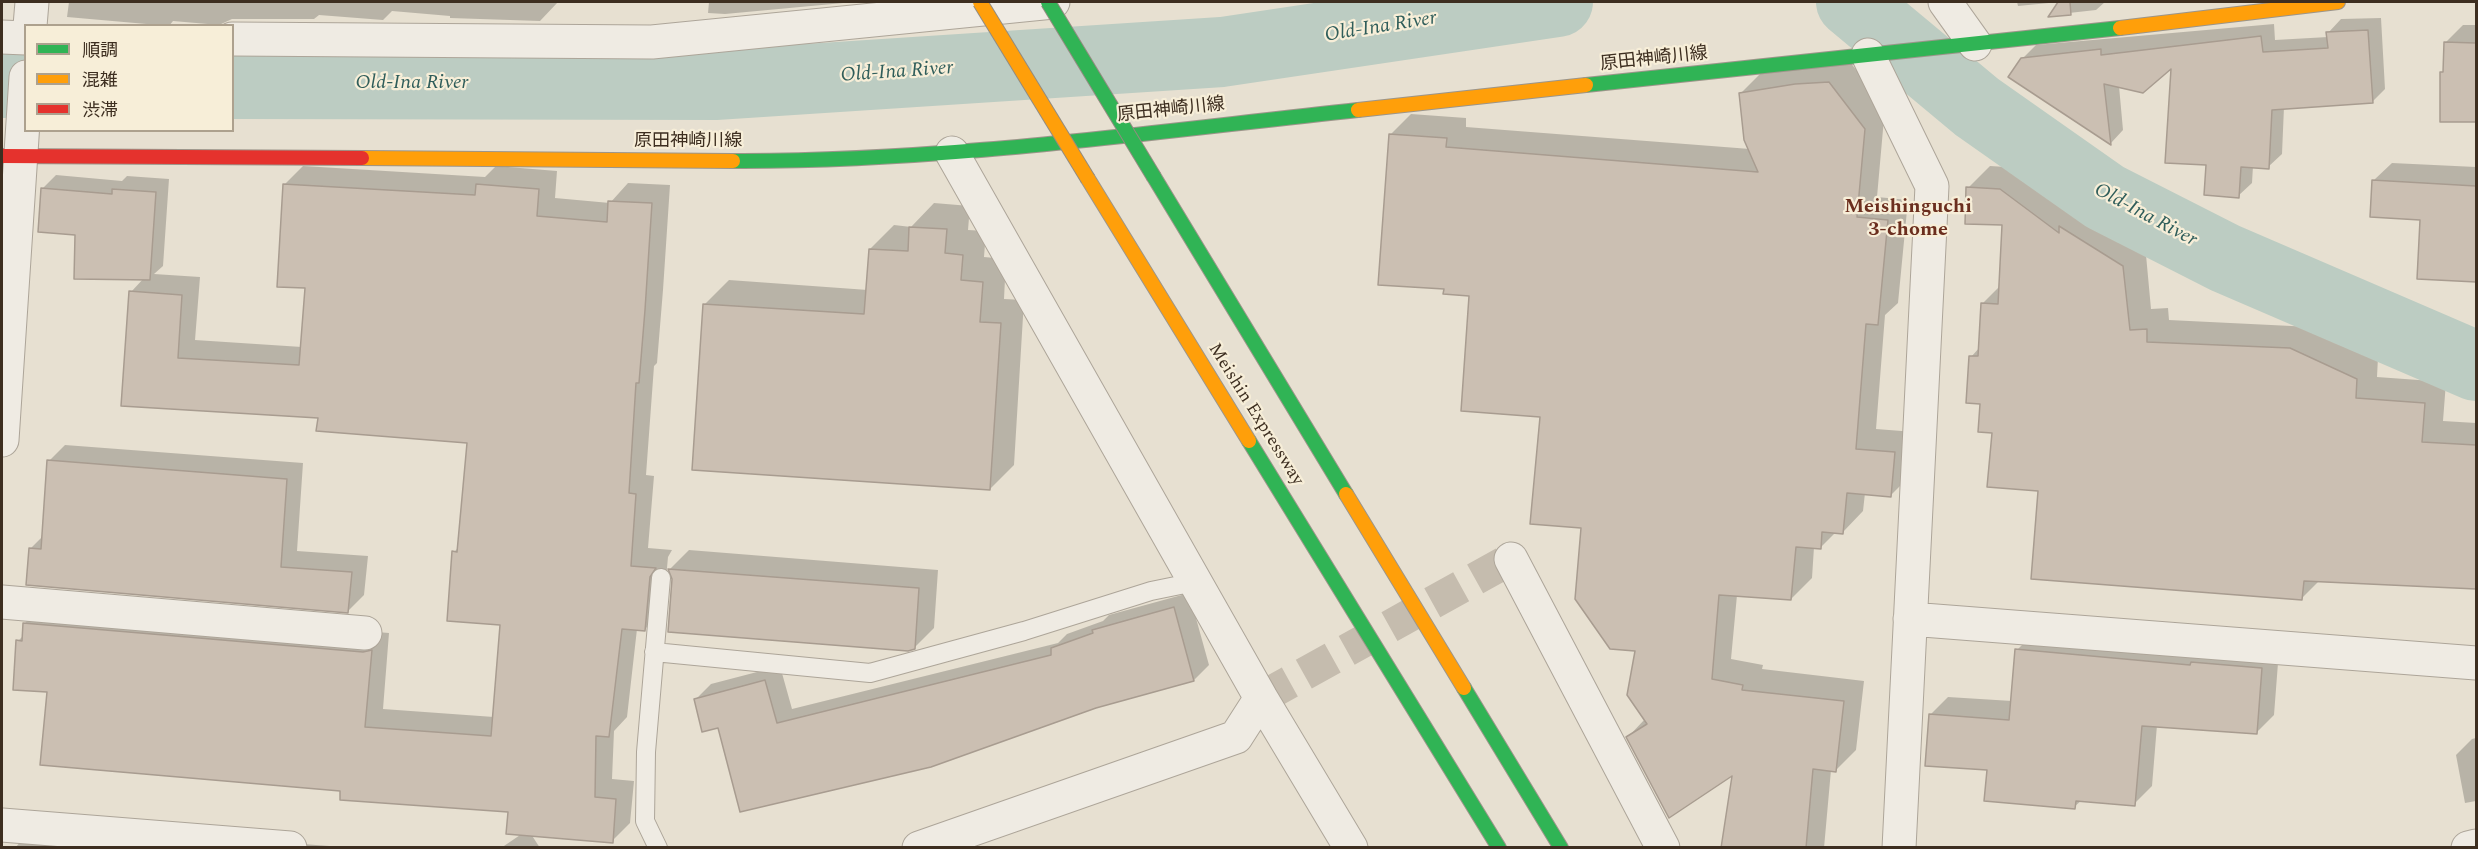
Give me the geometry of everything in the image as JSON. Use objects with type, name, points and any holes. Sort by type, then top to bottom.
[{"type":"main road","name":"Meishin Expressway","points":[[980,2],[1499,848]]},
{"type":"main road","name":"Meishin Expressway","points":[[1048,2],[1561,848]]},
{"type":"main road","name":"原田神崎川線","points":[[14,146],[810,161],[952,153],[1974,44],[2338,2]]},
{"type":"street","points":[[30,24],[32,2]]},
{"type":"street","points":[[234,39],[652,42],[919,8],[1053,2]]},
{"type":"street","points":[[1945,2],[1974,44]]},
{"type":"street","points":[[2,37],[24,38]]},
{"type":"street","points":[[1868,55],[1932,186],[1899,848]]},
{"type":"street","points":[[2,440],[14,146],[24,88]]},
{"type":"street","points":[[952,153],[1261,698],[1351,848]]},
{"type":"street","points":[[1511,559],[1663,848]]},
{"type":"street","points":[[2,602],[364,633]]},
{"type":"street","points":[[1910,619],[2476,663]]},
{"type":"street","points":[[919,848],[1236,736],[1261,698]]},
{"type":"street","points":[[2,825],[290,848]]},
{"type":"street","points":[[2468,848],[2476,846]]},
{"type":"lane","points":[[658,848],[645,821],[646,752],[661,578]]},
{"type":"lane","points":[[654,652],[870,673],[1024,631],[1151,591],[1195,582]]},
{"type":"building","points":[[2058,2],[2070,2],[2071,15],[2048,17]]},
{"type":"building","points":[[2368,30],[2373,103],[2272,110],[2269,169],[2241,167],[2239,198],[2204,195],[2206,165],[2165,163],[2171,69],[2143,93],[2104,84],[2111,145],[2008,77],[2021,58],[2101,49],[2101,55],[2261,36],[2263,52],[2328,48],[2326,32]]},
{"type":"building","points":[[2444,42],[2476,43],[2476,122],[2440,122],[2440,72],[2443,72]]},
{"type":"building","points":[[1829,82],[1865,129],[1857,217],[1888,220],[1878,325],[1866,324],[1856,449],[1895,452],[1891,497],[1847,493],[1843,534],[1822,532],[1821,549],[1796,547],[1791,600],[1719,595],[1712,679],[1743,685],[1742,690],[1844,701],[1836,772],[1813,769],[1806,848],[1721,848],[1732,776],[1669,818],[1626,737],[1647,724],[1627,695],[1635,651],[1610,649],[1575,599],[1581,528],[1530,524],[1540,417],[1461,411],[1469,296],[1443,294],[1444,289],[1378,285],[1389,134],[1447,138],[1446,147],[1758,172],[1744,140],[1739,93],[1795,84]]},
{"type":"building","points":[[2372,180],[2476,186],[2476,282],[2417,279],[2420,220],[2370,217]]},
{"type":"building","points":[[283,184],[475,195],[476,184],[539,189],[537,216],[607,222],[608,201],[652,203],[629,493],[636,494],[631,566],[656,568],[650,577],[645,631],[622,629],[609,737],[596,736],[595,797],[616,799],[613,843],[506,834],[508,812],[340,800],[340,791],[40,765],[47,692],[13,690],[16,640],[22,641],[23,623],[363,652],[372,650],[365,727],[491,736],[500,625],[447,621],[452,551],[457,552],[467,443],[316,431],[318,418],[121,406],[129,291],[182,295],[178,358],[299,365],[305,288],[277,287]]},
{"type":"building","points":[[1966,187],[2000,189],[2059,233],[2059,226],[2123,266],[2130,330],[2147,329],[2147,342],[2290,348],[2357,379],[2356,398],[2425,403],[2422,442],[2476,445],[2476,589],[2304,581],[2302,600],[2031,579],[2038,491],[1987,487],[1992,433],[1978,432],[1980,404],[1966,403],[1969,356],[1978,356],[1981,303],[1998,304],[2002,225],[1965,224]]},
{"type":"building","points":[[41,188],[112,194],[112,189],[156,192],[150,280],[74,279],[75,235],[38,232]]},
{"type":"building","points":[[909,227],[947,229],[945,253],[963,255],[961,280],[983,282],[980,322],[1001,323],[990,490],[692,470],[703,304],[864,314],[869,249],[908,251]]},
{"type":"building","points":[[47,460],[287,479],[281,567],[352,572],[348,613],[26,585],[29,548],[41,549]]},
{"type":"building","points":[[668,569],[919,588],[915,649],[908,651],[668,632],[672,579]]},
{"type":"building","points":[[1174,607],[1194,681],[1096,708],[931,767],[740,812],[718,728],[702,732],[694,699],[765,680],[777,723],[1051,655],[1051,648],[1093,633],[1092,630]]},
{"type":"building","points":[[2015,649],[2190,665],[2191,662],[2262,668],[2257,734],[2142,726],[2135,806],[2076,801],[2075,809],[1984,801],[1987,770],[1925,766],[1929,714],[2009,720]]},
{"type":"waterway","name":"Old-Ina River","points":[[234,84],[715,85],[1222,52],[1558,2]]},
{"type":"waterway","name":"Old-Ina River","points":[[1851,2],[1977,107],[2105,197],[2225,258],[2476,366]]},
{"type":"waterway","name":"Old-Ina River","points":[[2,83],[24,83]]},
{"type":"tunnel","points":[[1261,698],[1511,559]]},
{"type":"traffic: fast","points":[[1048,2],[1154,177]]},
{"type":"traffic: fast","points":[[1586,85],[2120,28]]},
{"type":"traffic: fast","points":[[733,161],[890,157],[968,151],[1358,110]]},
{"type":"traffic: fast","points":[[1154,177],[1346,494]]},
{"type":"traffic: fast","points":[[1249,441],[1499,848]]},
{"type":"traffic: fast","points":[[1464,688],[1561,848]]},
{"type":"traffic: slow","points":[[980,2],[1088,179]]},
{"type":"traffic: slow","points":[[2120,28],[2338,2]]},
{"type":"traffic: slow","points":[[1358,110],[1586,85]]},
{"type":"traffic: slow","points":[[362,158],[733,161]]},
{"type":"traffic: slow","points":[[1088,179],[1249,441]]},
{"type":"traffic: slow","points":[[1346,494],[1464,688]]},
{"type":"traffic: jam","points":[[2,156],[362,158]]},
{"type":"district","name":"Meishinguchi 3-chome","points":[[1908,220]]}]
